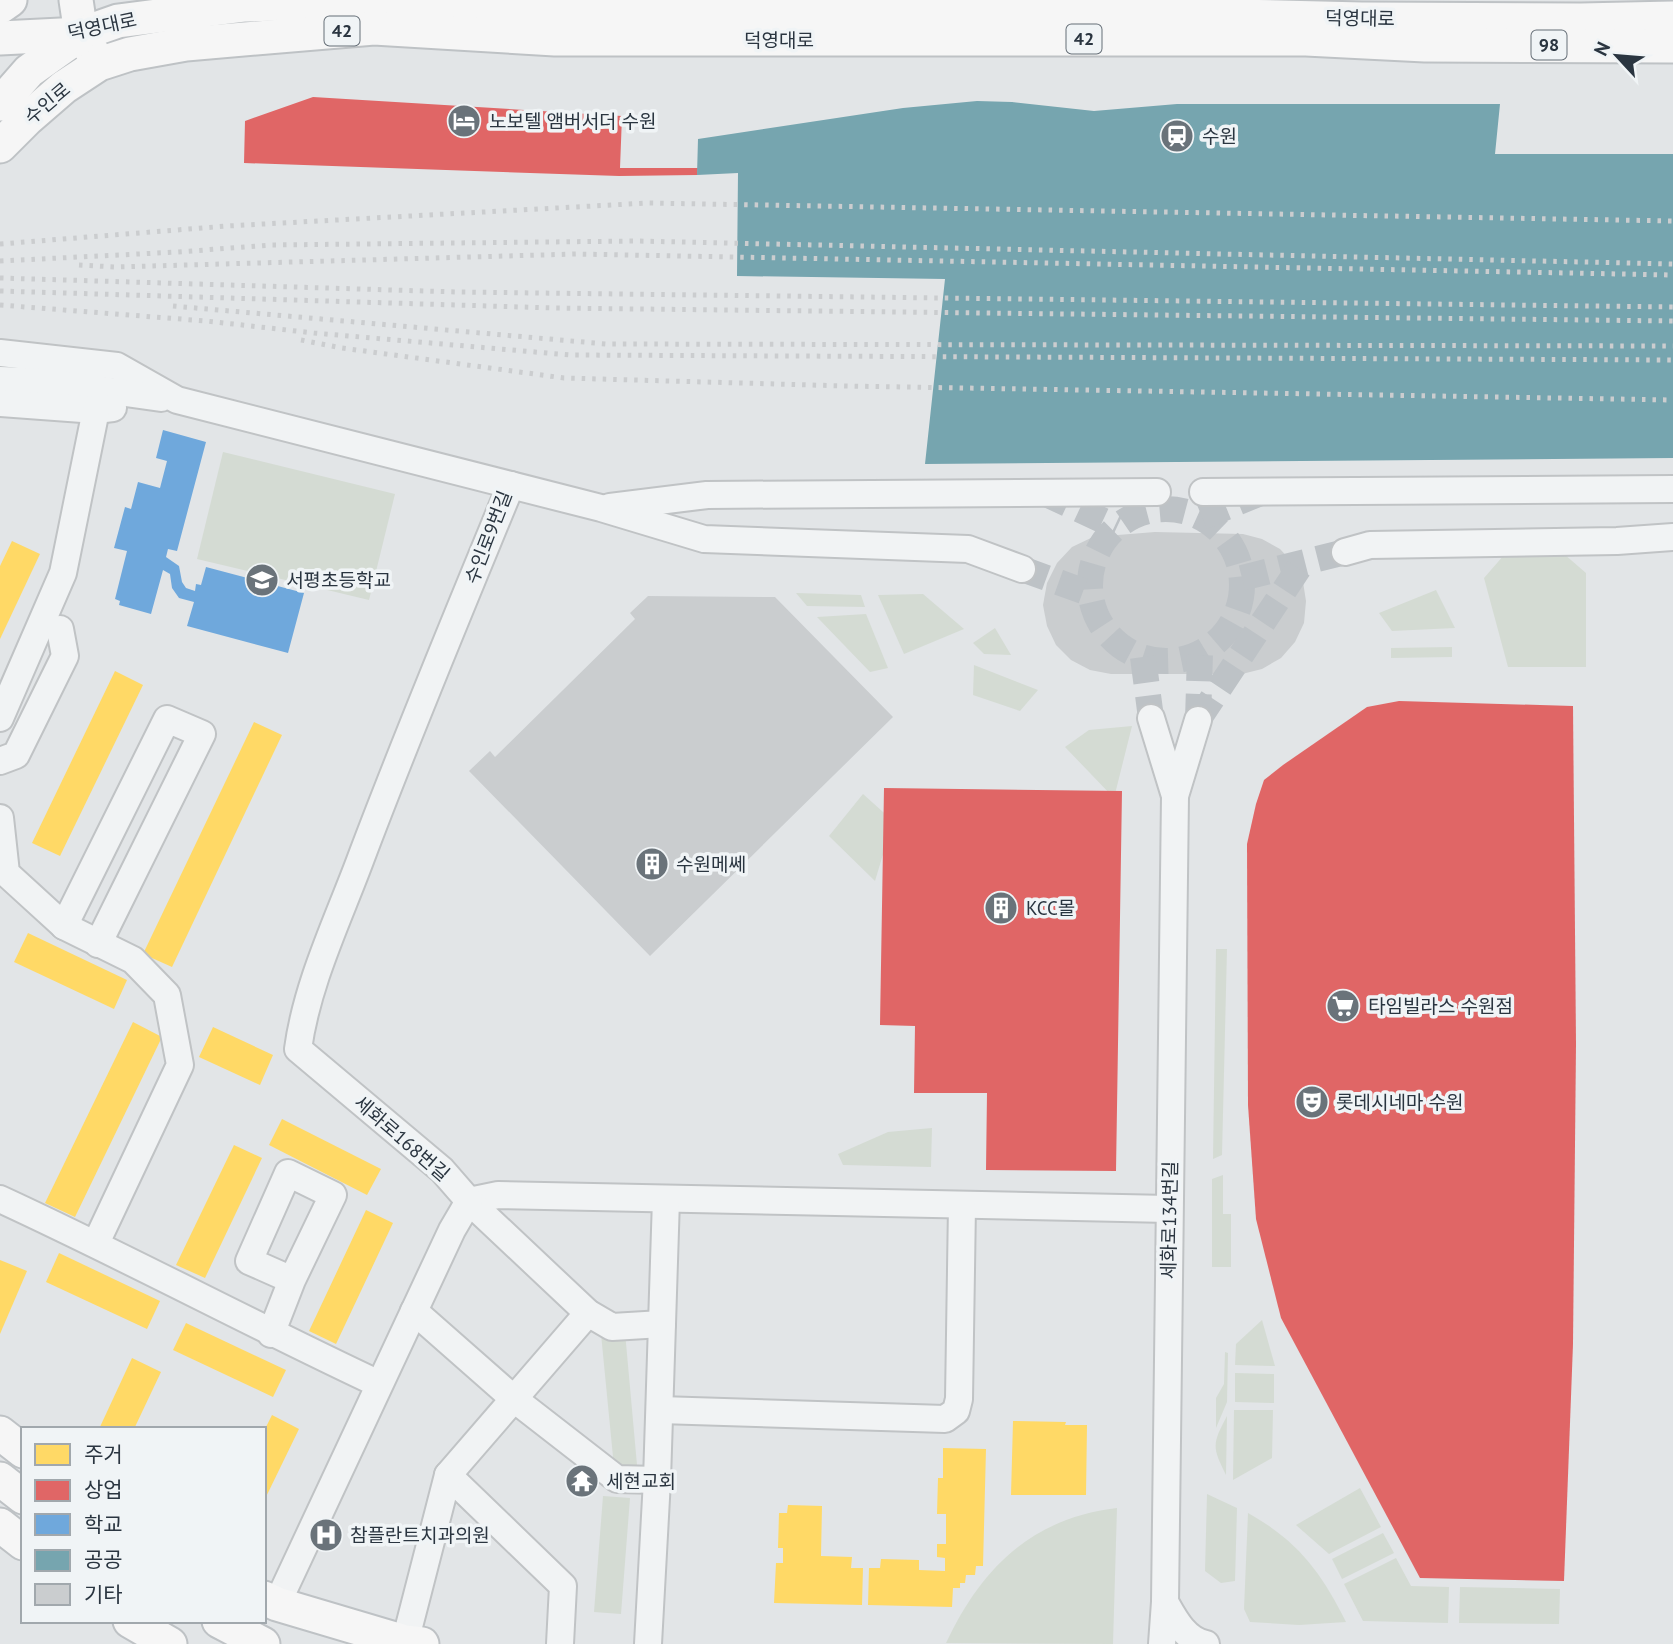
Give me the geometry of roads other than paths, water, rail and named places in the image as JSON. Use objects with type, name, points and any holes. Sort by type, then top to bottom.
[{"type":"main road","points":[[0,7],[10,0]]},
{"type":"main road","points":[[76,0],[82,34],[114,59]]},
{"type":"main road","name":"98","points":[[1307,0],[1362,19]]},
{"type":"main road","name":"덕영대로","points":[[0,38],[82,34],[117,10],[339,2],[782,9],[907,16],[1362,19],[1589,10],[1673,18]]},
{"type":"main road","points":[[114,59],[117,10]]},
{"type":"main road","name":"덕영대로","points":[[114,59],[186,44],[374,28],[555,39],[907,16]]},
{"type":"main road","name":"덕영대로","points":[[1263,18],[1424,45],[1673,46]]},
{"type":"main road","name":"수인로","points":[[0,104],[14,72],[82,34]]},
{"type":"main road","name":"수인로","points":[[0,146],[64,87],[114,59]]},
{"type":"main road","points":[[14,72],[64,87]]},
{"type":"main road","points":[[0,1433],[21,1449]]},
{"type":"main road","points":[[0,1479],[21,1495]]},
{"type":"main road","points":[[0,1525],[21,1542]]},
{"type":"main road","points":[[270,1601],[414,1643]]},
{"type":"main road","points":[[133,1623],[165,1643]]},
{"type":"main road","points":[[223,1623],[263,1644]]},
{"type":"street","name":"수인로9번길","points":[[0,353],[117,366],[177,400],[511,485],[387,790]]},
{"type":"street","points":[[0,380],[47,382],[177,400]]},
{"type":"street","name":"수인로9번길","points":[[0,403],[96,410],[177,400]]},
{"type":"street","points":[[0,718],[63,573],[96,410]]},
{"type":"street","points":[[511,485],[601,508],[704,539],[968,549],[1022,569]]},
{"type":"street","points":[[601,508],[707,495],[1157,492]]},
{"type":"street","points":[[1203,492],[1667,493]]},
{"type":"street","points":[[704,539],[695,530],[693,523],[698,502],[707,495]]},
{"type":"street","points":[[1345,552],[1370,545],[1667,532]]},
{"type":"street","points":[[0,761],[16,755],[65,656],[60,629]]},
{"type":"street","points":[[1151,718],[1175,796]]},
{"type":"street","points":[[64,926],[167,719],[202,734],[98,944]]},
{"type":"street","points":[[1175,796],[1198,719]]},
{"type":"street","name":"세화로168번길","points":[[387,790],[309,1001],[298,1049],[442,1170],[468,1201]]},
{"type":"street","name":"세화로134번길","points":[[1161,1644],[1165,1602],[1175,796]]},
{"type":"street","points":[[0,818],[6,873],[64,926],[133,960],[167,995],[180,1065],[96,1243]]},
{"type":"street","points":[[270,1601],[468,1201],[498,1195],[1169,1209]]},
{"type":"street","points":[[0,1199],[96,1243],[271,1334],[379,1384]]},
{"type":"street","points":[[648,1644],[660,1410],[666,1199]]},
{"type":"street","points":[[468,1201],[588,1313],[612,1327],[662,1324]]},
{"type":"street","points":[[660,1410],[944,1419],[956,1411],[959,1399],[962,1205]]},
{"type":"street","points":[[271,1334],[292,1280]]},
{"type":"street","points":[[414,1311],[514,1399],[617,1479],[657,1480]]},
{"type":"street","points":[[414,1643],[448,1475],[588,1313]]},
{"type":"street","points":[[448,1475],[563,1586],[560,1644]]},
{"type":"street","points":[[1165,1602],[1179,1626],[1200,1643],[1206,1644]]},
{"type":"tunnel","points":[[1202,517],[1263,492]]},
{"type":"tunnel","points":[[1044,493],[1117,527]]},
{"type":"tunnel","points":[[1166,509],[1195,515],[1220,531],[1236,556],[1242,585],[1236,614],[1220,639],[1195,655],[1166,661],[1137,655],[1112,639],[1096,614],[1090,585],[1096,556],[1112,531],[1137,515],[1166,509]]},
{"type":"tunnel","points":[[1242,578],[1345,552]]},
{"type":"tunnel","points":[[1198,720],[1303,562]]},
{"type":"tunnel","points":[[1022,569],[1091,594]]},
{"type":"tunnel","points":[[1198,720],[1200,653]]},
{"type":"tunnel","points":[[1143,657],[1151,718]]},
{"type":"railway","points":[[0,244],[227,226],[648,203],[1673,221]]},
{"type":"railway","points":[[0,261],[271,245],[636,241],[1673,264]]},
{"type":"railway","points":[[79,265],[116,267],[576,254],[1673,275]]},
{"type":"railway","points":[[0,278],[457,292],[1673,307]]},
{"type":"railway","points":[[0,291],[554,308],[1673,321]]},
{"type":"railway","points":[[0,305],[570,355],[1673,360]]},
{"type":"railway","points":[[173,306],[606,344],[1673,346]]},
{"type":"railway","points":[[301,340],[564,378],[846,386],[1673,400]]},
{"type":"place","name":"노보텔 앰버서더 수원","points":[[464,121]]},
{"type":"place","name":"수원","points":[[1177,136]]},
{"type":"place","name":"서평초등학교","points":[[262,580]]},
{"type":"place","name":"수원메쎄","points":[[652,864]]},
{"type":"place","name":"KCC몰","points":[[1001,908]]},
{"type":"place","name":"타임빌라스 수원점","points":[[1343,1006]]},
{"type":"place","name":"롯데시네마 수원","points":[[1312,1102]]},
{"type":"place","name":"세현교회","points":[[582,1481]]},
{"type":"place","name":"참플란트치과의원","points":[[326,1535]]}]
